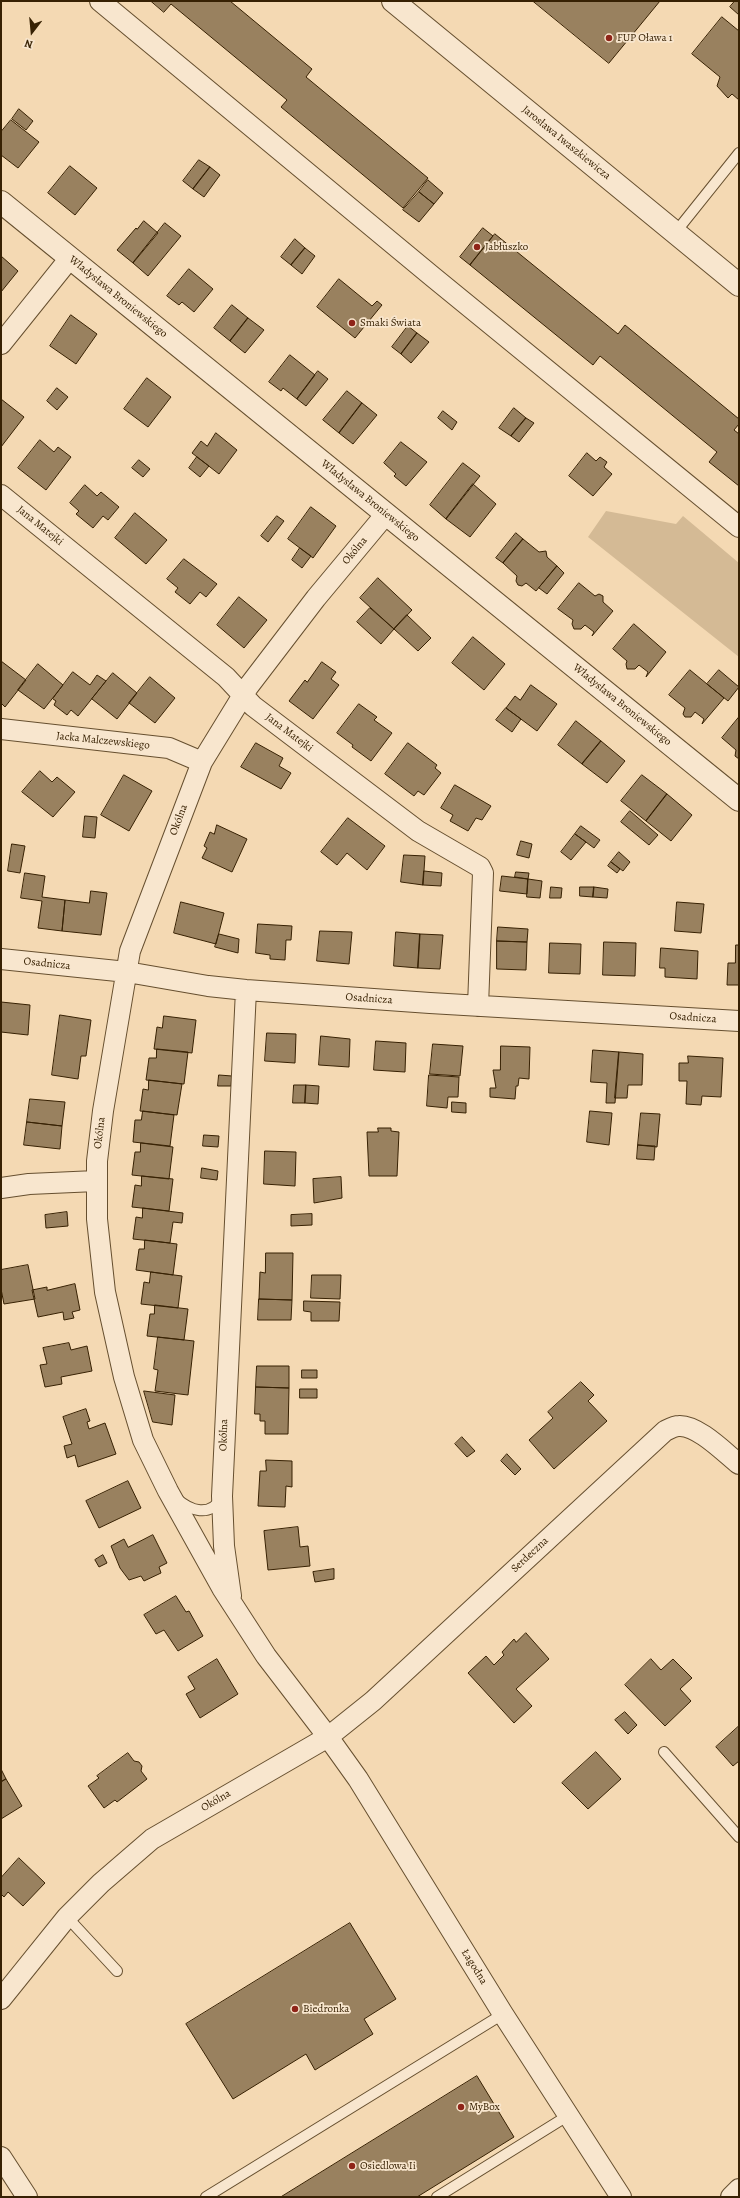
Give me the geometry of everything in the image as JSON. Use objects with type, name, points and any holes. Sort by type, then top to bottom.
[{"type":"street","points":[[100,1],[433,277],[739,527]]},
{"type":"street","name":"Jarosława Iwaszkiewicza","points":[[393,1],[739,285]]},
{"type":"street","name":"Władysława Broniewskiego","points":[[1,202],[739,800]]},
{"type":"street","points":[[1,344],[70,258]]},
{"type":"street","name":"Jana Matejki","points":[[1,495],[226,677],[253,706],[418,831],[480,867],[483,873],[478,1006]]},
{"type":"street","name":"Okólna","points":[[1,1999],[67,1917],[101,1883],[152,1839],[328,1737],[266,1656],[232,1602],[168,1491],[143,1440],[124,1378],[111,1320],[100,1248],[96,1181],[103,1111],[130,951],[184,805],[202,762],[242,694],[316,598],[386,514]]},
{"type":"street","name":"Jacka Malczewskiego","points":[[1,729],[169,748],[202,762]]},
{"type":"street","name":"Osadnicza","points":[[1,959],[127,972],[208,986],[246,990],[478,1006],[739,1021]]},
{"type":"street","name":"Okólna","points":[[232,1602],[224,1546],[222,1496],[246,990]]},
{"type":"street","points":[[1,1188],[29,1184],[96,1181]]},
{"type":"street","name":"Serdeczna","points":[[328,1737],[373,1702],[665,1432],[677,1426],[689,1428],[699,1432],[739,1464]]},
{"type":"street","name":"Łagodna","points":[[328,1737],[358,1779],[503,2014],[621,2197]]},
{"type":"street","points":[[1,2157],[27,2197]]},
{"type":"street","points":[[731,2197],[739,2189]]},
{"type":"lane","points":[[675,233],[739,153]]},
{"type":"lane","name":"Okólna","points":[[168,1491],[182,1503],[200,1512],[209,1510],[217,1504],[222,1496]]},
{"type":"lane","points":[[664,1752],[739,1837]]},
{"type":"lane","points":[[67,1917],[117,1970]]},
{"type":"lane","points":[[206,2197],[503,2014]]},
{"type":"lane","points":[[437,2197],[569,2116]]},
{"type":"shaded area","points":[[606,511],[676,524],[683,516],[739,563],[739,657],[588,537]]},
{"type":"building","points":[[151,1],[230,1],[312,69],[306,77],[428,178],[403,208],[281,107],[287,100],[171,4],[164,12]]},
{"type":"building","points":[[533,1],[660,1],[609,63]]},
{"type":"building","points":[[735,1],[739,1],[739,15],[730,7]]},
{"type":"building","points":[[722,17],[739,31],[739,100],[732,94],[728,98],[717,86],[720,77],[692,54]]},
{"type":"building","points":[[19,109],[33,121],[26,130],[12,119]]},
{"type":"building","points":[[11,120],[39,142],[18,168],[1,155],[1,132]]},
{"type":"building","points":[[199,160],[210,167],[193,189],[183,181]]},
{"type":"building","points":[[70,166],[97,188],[75,215],[48,193]]},
{"type":"building","points":[[210,167],[220,175],[204,197],[193,189]]},
{"type":"building","points":[[428,180],[443,193],[434,204],[419,192]]},
{"type":"building","points":[[419,192],[434,204],[419,222],[403,210]]},
{"type":"building","points":[[144,221],[158,233],[133,263],[117,250]]},
{"type":"building","points":[[165,223],[181,236],[148,276],[133,263]]},
{"type":"building","name":"Jabłuszko","points":[[483,228],[493,236],[470,265],[460,257]]},
{"type":"building","points":[[495,234],[618,334],[625,325],[739,419],[739,424],[734,430],[739,434],[739,486],[709,462],[717,452],[600,356],[593,365],[470,265]]},
{"type":"building","points":[[295,239],[305,248],[291,265],[281,257]]},
{"type":"building","points":[[305,248],[315,256],[302,274],[291,265]]},
{"type":"building","points":[[1,256],[18,271],[1,292]]},
{"type":"building","points":[[189,269],[213,289],[194,312],[182,302],[179,305],[167,296]]},
{"type":"building","name":"Smaki Świata","points":[[339,279],[372,306],[377,301],[382,305],[355,338],[317,307]]},
{"type":"building","points":[[232,305],[248,318],[230,341],[214,328]]},
{"type":"building","points":[[71,315],[97,334],[76,364],[50,346]]},
{"type":"building","points":[[248,318],[264,330],[245,353],[230,341]]},
{"type":"building","points":[[408,326],[417,333],[401,354],[392,347]]},
{"type":"building","points":[[417,333],[429,342],[411,363],[401,354]]},
{"type":"building","points":[[290,355],[315,375],[297,399],[283,388],[281,391],[269,382]]},
{"type":"building","points":[[318,371],[328,379],[306,406],[297,399]]},
{"type":"building","points":[[147,378],[171,397],[148,427],[124,409]]},
{"type":"building","points":[[57,388],[68,397],[57,410],[47,401]]},
{"type":"building","points":[[347,391],[362,403],[339,433],[323,420]]},
{"type":"building","points":[[1,399],[24,417],[1,447]]},
{"type":"building","points":[[362,403],[377,415],[353,444],[339,433]]},
{"type":"building","points":[[514,408],[526,418],[511,436],[499,428]]},
{"type":"building","points":[[443,411],[457,422],[452,430],[438,418]]},
{"type":"building","points":[[526,418],[534,423],[519,442],[511,436]]},
{"type":"building","points":[[216,433],[237,450],[219,474],[192,453],[201,441],[207,446]]},
{"type":"building","points":[[40,440],[54,452],[58,447],[71,457],[46,490],[18,468]]},
{"type":"building","points":[[401,442],[427,462],[406,486],[394,476],[396,474],[384,463]]},
{"type":"building","points":[[587,453],[596,461],[600,457],[607,462],[604,467],[612,474],[593,496],[569,476]]},
{"type":"building","points":[[197,457],[209,466],[200,477],[189,468]]},
{"type":"building","points":[[139,460],[150,469],[143,477],[132,468]]},
{"type":"building","points":[[463,463],[480,476],[446,519],[430,505]]},
{"type":"building","points":[[473,484],[496,504],[470,537],[446,519]]},
{"type":"building","points":[[85,485],[97,496],[101,492],[119,507],[108,520],[103,516],[93,528],[76,514],[79,511],[70,503]]},
{"type":"building","points":[[311,507],[336,526],[313,558],[288,539]]},
{"type":"building","points":[[135,513],[167,540],[146,564],[115,538]]},
{"type":"building","points":[[277,516],[284,521],[268,542],[261,536]]},
{"type":"building","points":[[516,533],[523,539],[503,563],[496,558]]},
{"type":"building","points":[[523,539],[539,552],[546,551],[547,557],[557,566],[536,591],[526,583],[522,586],[518,585],[516,581],[517,576],[503,563]]},
{"type":"building","points":[[300,548],[311,556],[302,568],[292,560]]},
{"type":"building","points":[[184,559],[217,584],[206,597],[200,592],[190,604],[175,592],[178,588],[167,579]]},
{"type":"building","points":[[557,566],[564,573],[547,594],[539,588]]},
{"type":"building","points":[[378,578],[412,610],[394,629],[360,598]]},
{"type":"building","points":[[579,583],[595,596],[599,594],[603,596],[603,602],[613,611],[592,636],[594,632],[585,625],[581,629],[574,629],[572,624],[573,620],[558,609]]},
{"type":"building","points":[[239,597],[267,620],[244,648],[217,625]]},
{"type":"building","points":[[370,608],[394,629],[381,644],[357,622]]},
{"type":"building","points":[[407,615],[431,638],[418,651],[394,629]]},
{"type":"building","points":[[634,624],[666,652],[646,677],[648,672],[639,665],[635,669],[627,669],[627,661],[613,649]]},
{"type":"building","points":[[473,637],[505,664],[484,690],[452,663]]},
{"type":"building","points":[[1,661],[26,680],[5,707],[1,703]]},
{"type":"building","points":[[322,662],[336,672],[331,679],[339,685],[313,719],[289,701],[305,680],[307,682]]},
{"type":"building","points":[[38,664],[63,685],[44,709],[18,690]]},
{"type":"building","points":[[690,670],[724,698],[702,724],[704,719],[695,712],[691,717],[685,717],[683,714],[685,708],[669,695]]},
{"type":"building","points":[[719,670],[739,687],[728,701],[707,684]]},
{"type":"building","points":[[73,672],[90,685],[97,675],[106,681],[78,716],[71,710],[67,715],[54,705],[56,701],[53,699]]},
{"type":"building","points":[[113,673],[137,693],[117,719],[92,699]]},
{"type":"building","points":[[150,677],[175,698],[155,723],[129,703]]},
{"type":"building","points":[[531,685],[557,704],[537,731],[506,708],[515,696],[520,700]]},
{"type":"building","points":[[359,704],[377,717],[374,720],[392,733],[371,761],[352,747],[353,745],[337,733]]},
{"type":"building","points":[[506,708],[521,719],[512,732],[496,720]]},
{"type":"building","points":[[739,717],[739,759],[735,756],[736,750],[722,738]]},
{"type":"building","points":[[576,721],[601,741],[582,764],[558,745]]},
{"type":"building","points":[[601,741],[625,761],[607,783],[582,764]]},
{"type":"building","points":[[256,743],[283,758],[279,766],[291,773],[281,789],[241,767]]},
{"type":"building","points":[[408,743],[437,765],[435,768],[441,773],[424,795],[418,791],[414,796],[385,774]]},
{"type":"building","points":[[40,771],[52,782],[57,777],[75,792],[53,817],[22,792]]},
{"type":"building","points":[[124,775],[152,791],[129,831],[101,815]]},
{"type":"building","points":[[642,775],[667,794],[646,821],[621,801]]},
{"type":"building","points":[[455,785],[491,806],[482,820],[476,818],[468,831],[450,821],[453,815],[441,808]]},
{"type":"building","points":[[667,794],[692,815],[671,841],[646,821]]},
{"type":"building","points":[[630,811],[658,835],[649,845],[621,822]]},
{"type":"building","points":[[85,816],[97,817],[95,838],[83,837]]},
{"type":"building","points":[[348,818],[385,846],[367,870],[347,853],[337,865],[321,852]]},
{"type":"building","points":[[217,825],[247,839],[232,872],[202,858],[207,848],[204,846],[210,832],[214,834]]},
{"type":"building","points":[[581,826],[600,840],[594,848],[575,834]]},
{"type":"building","points":[[575,834],[586,842],[571,860],[561,852]]},
{"type":"building","points":[[521,841],[532,844],[529,858],[517,855]]},
{"type":"building","points":[[12,844],[25,846],[20,873],[8,871]]},
{"type":"building","points":[[619,852],[630,862],[623,871],[611,862]]},
{"type":"building","points":[[404,855],[425,856],[423,885],[401,882]]},
{"type":"building","points":[[611,862],[620,869],[617,873],[608,866]]},
{"type":"building","points":[[424,871],[442,873],[441,886],[423,885]]},
{"type":"building","points":[[516,872],[529,873],[528,879],[515,877]]},
{"type":"building","points":[[25,873],[45,876],[42,897],[65,900],[62,931],[38,928],[42,901],[21,898]]},
{"type":"building","points":[[502,876],[528,879],[527,894],[500,891]]},
{"type":"building","points":[[528,879],[542,881],[540,898],[527,897]]},
{"type":"building","points":[[551,887],[562,888],[561,898],[550,898]]},
{"type":"building","points":[[580,887],[594,887],[593,897],[580,896]]},
{"type":"building","points":[[594,887],[608,889],[607,898],[593,897]]},
{"type":"building","points":[[91,891],[107,893],[101,935],[62,931],[65,900],[89,903]]},
{"type":"building","points":[[181,902],[224,913],[216,944],[174,933]]},
{"type":"building","points":[[677,902],[704,904],[701,933],[675,931]]},
{"type":"building","points":[[258,924],[292,926],[291,940],[286,940],[285,960],[270,959],[270,955],[256,953]]},
{"type":"building","points":[[498,927],[528,929],[527,942],[497,941]]},
{"type":"building","points":[[320,931],[352,932],[349,964],[317,961]]},
{"type":"building","points":[[396,932],[420,934],[418,968],[394,966]]},
{"type":"building","points":[[219,934],[239,939],[238,953],[215,947]]},
{"type":"building","points":[[420,934],[443,935],[440,969],[418,968]]},
{"type":"building","points":[[497,941],[527,942],[526,970],[497,969]]},
{"type":"building","points":[[604,942],[636,943],[635,976],[603,975]]},
{"type":"building","points":[[550,943],[581,944],[580,974],[549,973]]},
{"type":"building","points":[[736,945],[739,945],[739,985],[727,985],[728,963],[735,963]]},
{"type":"building","points":[[661,948],[698,951],[697,979],[665,977],[665,968],[660,968]]},
{"type":"building","points":[[1,1002],[30,1005],[28,1035],[1,1032]]},
{"type":"building","points":[[60,1015],[91,1020],[86,1056],[81,1056],[78,1079],[52,1075]]},
{"type":"building","points":[[164,1016],[196,1020],[192,1053],[154,1049],[157,1027],[162,1028]]},
{"type":"building","points":[[267,1033],[296,1034],[295,1063],[265,1061]]},
{"type":"building","points":[[321,1036],[350,1039],[349,1067],[319,1065]]},
{"type":"building","points":[[376,1041],[406,1043],[405,1072],[374,1070]]},
{"type":"building","points":[[433,1044],[463,1046],[460,1076],[430,1074]]},
{"type":"building","points":[[501,1046],[530,1047],[529,1079],[519,1078],[518,1086],[516,1086],[515,1099],[490,1097],[490,1088],[496,1088],[493,1070],[500,1070]]},
{"type":"building","points":[[157,1049],[188,1052],[184,1084],[146,1080],[149,1058],[156,1058]]},
{"type":"building","points":[[593,1050],[619,1052],[615,1103],[606,1103],[607,1083],[591,1082]]},
{"type":"building","points":[[619,1052],[643,1054],[642,1085],[628,1085],[627,1098],[615,1098]]},
{"type":"building","points":[[688,1056],[723,1058],[721,1097],[702,1096],[701,1105],[686,1104],[687,1081],[679,1081],[679,1063],[688,1063]]},
{"type":"building","points":[[219,1075],[232,1076],[231,1086],[218,1086]]},
{"type":"building","points":[[429,1075],[459,1077],[458,1097],[448,1097],[447,1108],[427,1106]]},
{"type":"building","points":[[149,1080],[182,1084],[177,1115],[140,1111],[143,1089],[148,1090]]},
{"type":"building","points":[[294,1085],[306,1085],[305,1103],[293,1103]]},
{"type":"building","points":[[306,1085],[319,1086],[318,1104],[305,1103]]},
{"type":"building","points":[[30,1099],[65,1102],[62,1126],[27,1122]]},
{"type":"building","points":[[452,1102],[466,1103],[466,1113],[452,1112]]},
{"type":"building","points":[[143,1111],[174,1115],[170,1146],[133,1142],[135,1120],[141,1120]]},
{"type":"building","points":[[590,1111],[612,1113],[609,1145],[587,1142]]},
{"type":"building","points":[[641,1113],[660,1114],[657,1147],[638,1145]]},
{"type":"building","points":[[27,1122],[62,1126],[60,1149],[24,1145]]},
{"type":"building","points":[[378,1128],[391,1128],[391,1131],[399,1132],[397,1176],[369,1176],[367,1132],[378,1132]]},
{"type":"building","points":[[204,1135],[219,1136],[218,1147],[203,1146]]},
{"type":"building","points":[[141,1143],[173,1147],[169,1179],[132,1175],[135,1152],[140,1152]]},
{"type":"building","points":[[638,1145],[655,1146],[654,1160],[637,1159]]},
{"type":"building","points":[[265,1151],[296,1152],[295,1186],[264,1184]]},
{"type":"building","points":[[202,1168],[218,1171],[217,1180],[201,1178]]},
{"type":"building","points":[[142,1176],[173,1179],[169,1211],[132,1207],[135,1185],[141,1186]]},
{"type":"building","points":[[341,1177],[342,1198],[314,1203],[313,1179]]},
{"type":"building","points":[[143,1208],[183,1213],[182,1223],[173,1222],[170,1243],[133,1239],[136,1217],[142,1218]]},
{"type":"building","points":[[67,1212],[68,1226],[46,1228],[45,1215]]},
{"type":"building","points":[[312,1214],[312,1225],[291,1226],[291,1215]]},
{"type":"building","points":[[145,1240],[177,1244],[173,1275],[136,1270],[139,1249],[144,1249]]},
{"type":"building","points":[[266,1253],[293,1253],[292,1300],[259,1299],[260,1272],[265,1273]]},
{"type":"building","points":[[28,1265],[35,1299],[4,1304],[1,1289],[1,1270]]},
{"type":"building","points":[[151,1272],[182,1276],[178,1308],[141,1304],[144,1282],[149,1283]]},
{"type":"building","points":[[312,1275],[341,1275],[340,1299],[311,1298]]},
{"type":"building","points":[[75,1284],[80,1310],[72,1312],[74,1318],[64,1320],[63,1312],[38,1317],[32,1290],[47,1287],[47,1290]]},
{"type":"building","points":[[259,1299],[292,1300],[291,1320],[258,1320]]},
{"type":"building","points":[[304,1301],[340,1302],[339,1321],[311,1321],[311,1312],[304,1311]]},
{"type":"building","points":[[155,1305],[188,1309],[184,1340],[147,1336],[150,1314],[154,1314]]},
{"type":"building","points":[[158,1337],[194,1341],[188,1395],[155,1391],[158,1370],[154,1369]]},
{"type":"building","points":[[69,1343],[71,1350],[87,1346],[92,1371],[61,1377],[62,1384],[45,1387],[40,1365],[47,1364],[43,1348]]},
{"type":"building","points":[[257,1366],[289,1366],[289,1388],[256,1387]]},
{"type":"building","points":[[302,1370],[317,1370],[317,1378],[302,1378]]},
{"type":"building","points":[[581,1382],[594,1395],[588,1401],[607,1421],[554,1469],[529,1440],[553,1418],[548,1412]]},
{"type":"building","points":[[256,1387],[289,1388],[288,1434],[265,1434],[265,1421],[260,1421],[260,1414],[255,1414]]},
{"type":"building","points":[[300,1389],[317,1389],[317,1398],[300,1398]]},
{"type":"building","points":[[144,1391],[175,1395],[172,1425],[153,1422]]},
{"type":"building","points":[[86,1409],[90,1421],[87,1422],[89,1429],[105,1423],[116,1454],[78,1467],[75,1455],[67,1458],[64,1446],[72,1444],[63,1417]]},
{"type":"building","points":[[462,1437],[475,1451],[467,1457],[455,1444]]},
{"type":"building","points":[[507,1454],[521,1469],[515,1475],[501,1461]]},
{"type":"building","points":[[266,1460],[292,1461],[292,1487],[286,1486],[285,1507],[258,1506],[260,1471],[266,1471]]},
{"type":"building","points":[[128,1481],[141,1508],[99,1528],[86,1501]]},
{"type":"building","points":[[298,1527],[300,1547],[308,1546],[310,1566],[268,1570],[264,1531]]},
{"type":"building","points":[[153,1535],[167,1563],[159,1567],[161,1573],[144,1581],[141,1576],[129,1580],[120,1568],[111,1546],[124,1539],[128,1547]]},
{"type":"building","points":[[103,1555],[107,1563],[99,1567],[95,1560]]},
{"type":"building","points":[[334,1569],[334,1579],[315,1582],[313,1572]]},
{"type":"building","points":[[176,1596],[186,1612],[189,1611],[203,1636],[178,1651],[164,1630],[156,1634],[144,1615]]},
{"type":"building","points":[[526,1633],[549,1659],[516,1689],[532,1706],[514,1723],[468,1673],[486,1656],[494,1665],[504,1655],[502,1652],[514,1639],[516,1642]]},
{"type":"building","points":[[217,1659],[238,1694],[200,1718],[186,1694],[195,1689],[188,1677]]},
{"type":"building","points":[[651,1659],[661,1670],[673,1659],[692,1678],[680,1689],[691,1701],[665,1726],[625,1685]]},
{"type":"building","points":[[625,1712],[637,1725],[628,1734],[615,1720]]},
{"type":"building","points":[[739,1726],[739,1761],[733,1766],[716,1747]]},
{"type":"building","points":[[596,1752],[621,1779],[588,1809],[562,1783]]},
{"type":"building","points":[[128,1753],[134,1761],[139,1762],[142,1766],[141,1771],[147,1779],[117,1802],[115,1800],[104,1808],[88,1786],[99,1778],[97,1776]]},
{"type":"building","points":[[1,1769],[6,1779],[1,1782]]},
{"type":"building","points":[[6,1779],[22,1806],[1,1819],[1,1782]]},
{"type":"building","points":[[19,1858],[45,1883],[23,1906],[8,1892],[4,1897],[1,1894],[1,1878]]},
{"type":"building","name":"Biedronka","points":[[350,1923],[396,1999],[364,2019],[373,2034],[315,2070],[306,2054],[233,2099],[186,2024]]},
{"type":"building","name":"MyBox","points":[[477,2076],[514,2137],[417,2197],[281,2197]]},
{"type":"place","name":"FUP Oława 1","points":[[609,38]]},
{"type":"place","name":"Jabłuszko","points":[[477,247]]},
{"type":"place","name":"Smaki Świata","points":[[352,323]]},
{"type":"place","name":"Biedronka","points":[[295,2009]]},
{"type":"place","name":"MyBox","points":[[461,2107]]},
{"type":"place","name":"Osiedlowa Ii","points":[[352,2166]]}]
